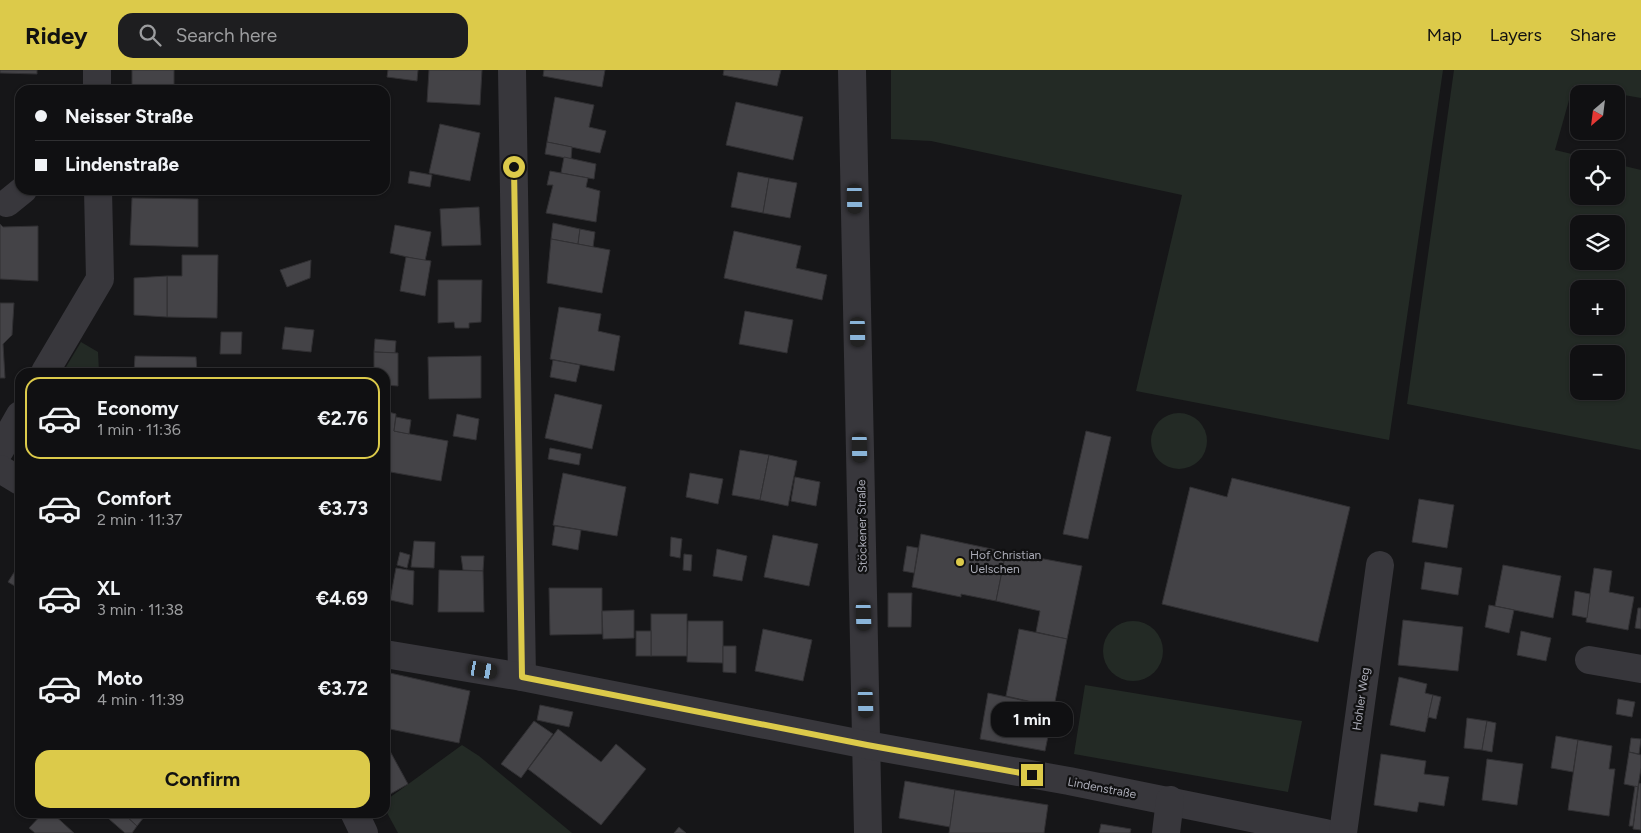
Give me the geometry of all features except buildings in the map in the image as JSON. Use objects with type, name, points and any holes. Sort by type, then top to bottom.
[{"type":"street","points":[[97,70],[97,85]]},
{"type":"street","points":[[512,70],[522,677]]},
{"type":"street","name":"Stöckener Straße","points":[[852,70],[868,833]]},
{"type":"street","points":[[47,368],[100,279],[98,195]]},
{"type":"street","points":[[0,450],[15,424]]},
{"type":"street","points":[[0,469],[15,478]]},
{"type":"street","name":"Hohler Weg","points":[[1343,833],[1380,565]]},
{"type":"street","name":"Lindenstraße","points":[[390,655],[522,677],[867,745],[1170,800],[1325,833]]},
{"type":"street","points":[[1589,660],[1641,669]]},
{"type":"street","points":[[1166,833],[1170,800]]},
{"type":"street","points":[[357,818],[364,833]]},
{"type":"shaded area","points":[[891,70],[1443,70],[1389,440],[1136,391],[1182,195],[931,141],[891,139]]},
{"type":"shaded area","points":[[1454,70],[1641,70],[1641,98],[1625,95],[1625,85],[1570,85],[1570,97],[1555,150],[1570,154],[1570,205],[1625,205],[1625,166],[1641,170],[1641,450],[1407,404]]},
{"type":"shaded area","points":[[81,342],[98,352],[99,368],[65,368]]},
{"type":"shaded area","points":[[1173,413],[1185,413],[1199,421],[1207,435],[1205,452],[1199,461],[1185,469],[1173,469],[1163,464],[1156,457],[1151,447],[1151,435],[1156,425],[1163,418]]},
{"type":"shaded area","points":[[1133,621],[1150,626],[1158,634],[1163,651],[1158,668],[1150,676],[1133,681],[1116,676],[1108,668],[1103,651],[1108,634],[1116,626]]},
{"type":"shaded area","points":[[1085,685],[1302,721],[1288,792],[1074,754]]},
{"type":"shaded area","points":[[462,745],[479,756],[572,833],[398,833],[390,818],[390,797]]},
{"type":"place","name":"Hof Christian Uelschen","points":[[960,562]]},
{"type":"route","points":[[514,167],[522,677],[867,745],[1032,775]]}]
